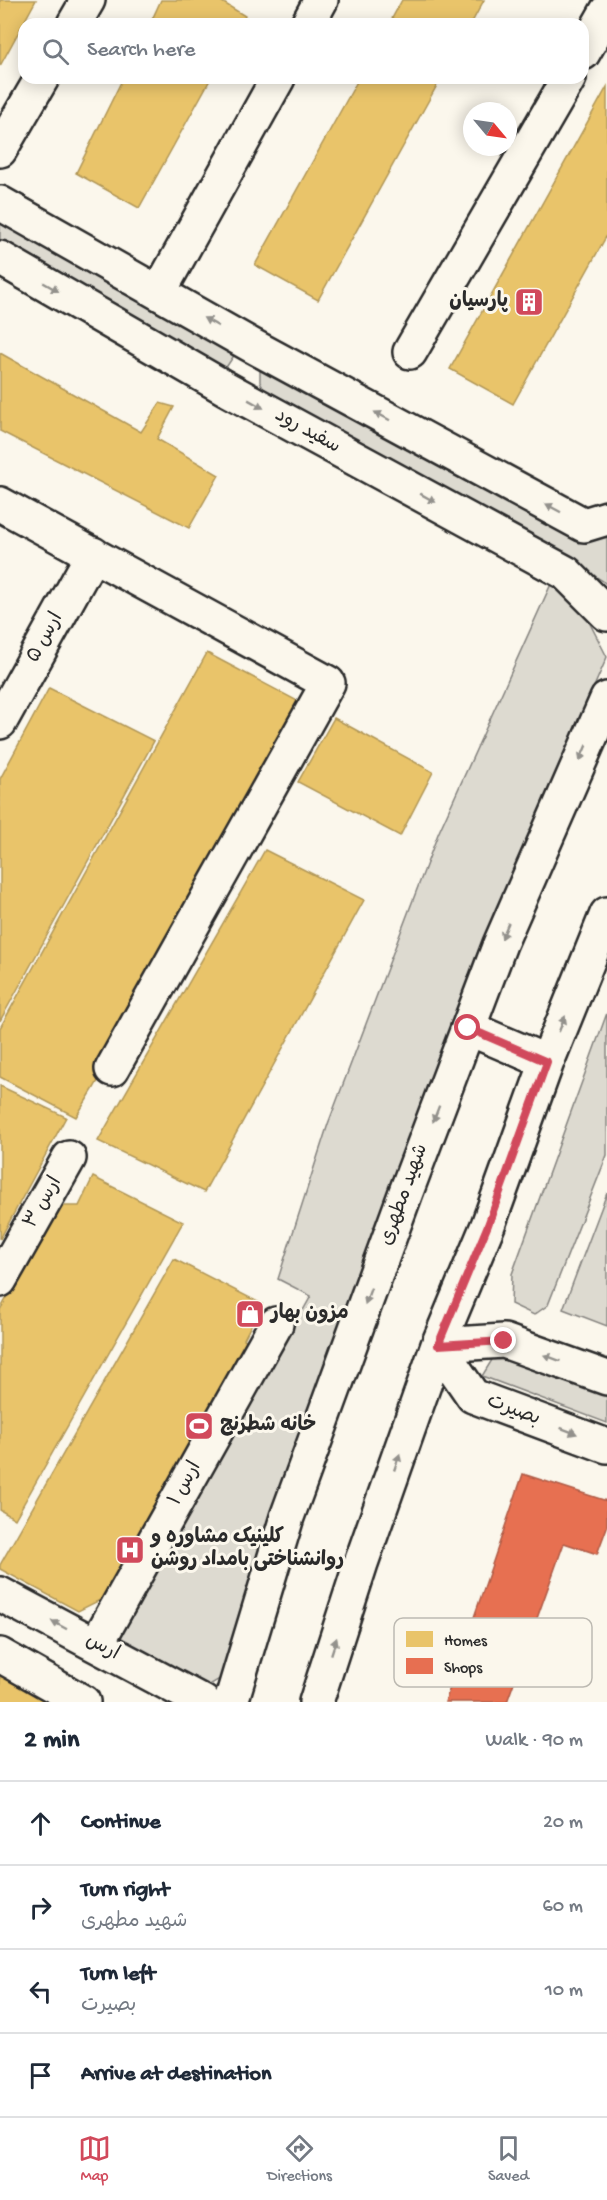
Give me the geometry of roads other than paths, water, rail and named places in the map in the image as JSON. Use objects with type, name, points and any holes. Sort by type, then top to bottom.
[{"type":"main road","points":[[78,18],[88,0]]},
{"type":"main road","points":[[311,18],[321,0]]},
{"type":"main road","points":[[589,42],[607,11]]},
{"type":"main road","points":[[0,150],[38,84]]},
{"type":"main road","points":[[159,291],[275,84]]},
{"type":"main road","points":[[410,352],[565,84]]},
{"type":"main road","points":[[0,204],[159,291],[251,345],[584,525],[607,518]]},
{"type":"main road","name":"سفید رود","points":[[0,258],[227,388],[566,573],[607,614]]},
{"type":"main road","points":[[227,388],[251,345]]},
{"type":"main road","points":[[0,504],[328,684],[112,1069]]},
{"type":"main road","name":"ارس ۵","points":[[0,722],[93,554]]},
{"type":"main road","name":"شهید مطهری","points":[[231,1702],[287,1517],[468,1028],[500,944],[607,699]]},
{"type":"main road","points":[[316,1702],[361,1563],[438,1345],[488,1225],[547,1062],[607,915]]},
{"type":"main road","points":[[468,1028],[547,1062]]},
{"type":"main road","name":"ارس ۳","points":[[0,1280],[69,1158]]},
{"type":"main road","name":"ارس ۱","points":[[96,1645],[276,1324]]},
{"type":"main road","points":[[438,1345],[504,1341],[607,1378]]},
{"type":"main road","name":"بصیرت","points":[[438,1345],[473,1396],[607,1446]]},
{"type":"main road","name":"ارس","points":[[0,1594],[96,1645],[162,1690],[203,1702]]},
{"type":"main road","points":[[0,1655],[84,1702]]},
{"type":"place","name":"پارسیان","points":[[529,302]]},
{"type":"place","name":"مزون بهار","points":[[250,1314]]},
{"type":"place","name":"خانه شطرنج","points":[[199,1426]]},
{"type":"place","name":"کلینیک مشاوره و روانشناختی بامداد روشن","points":[[130,1550]]}]
